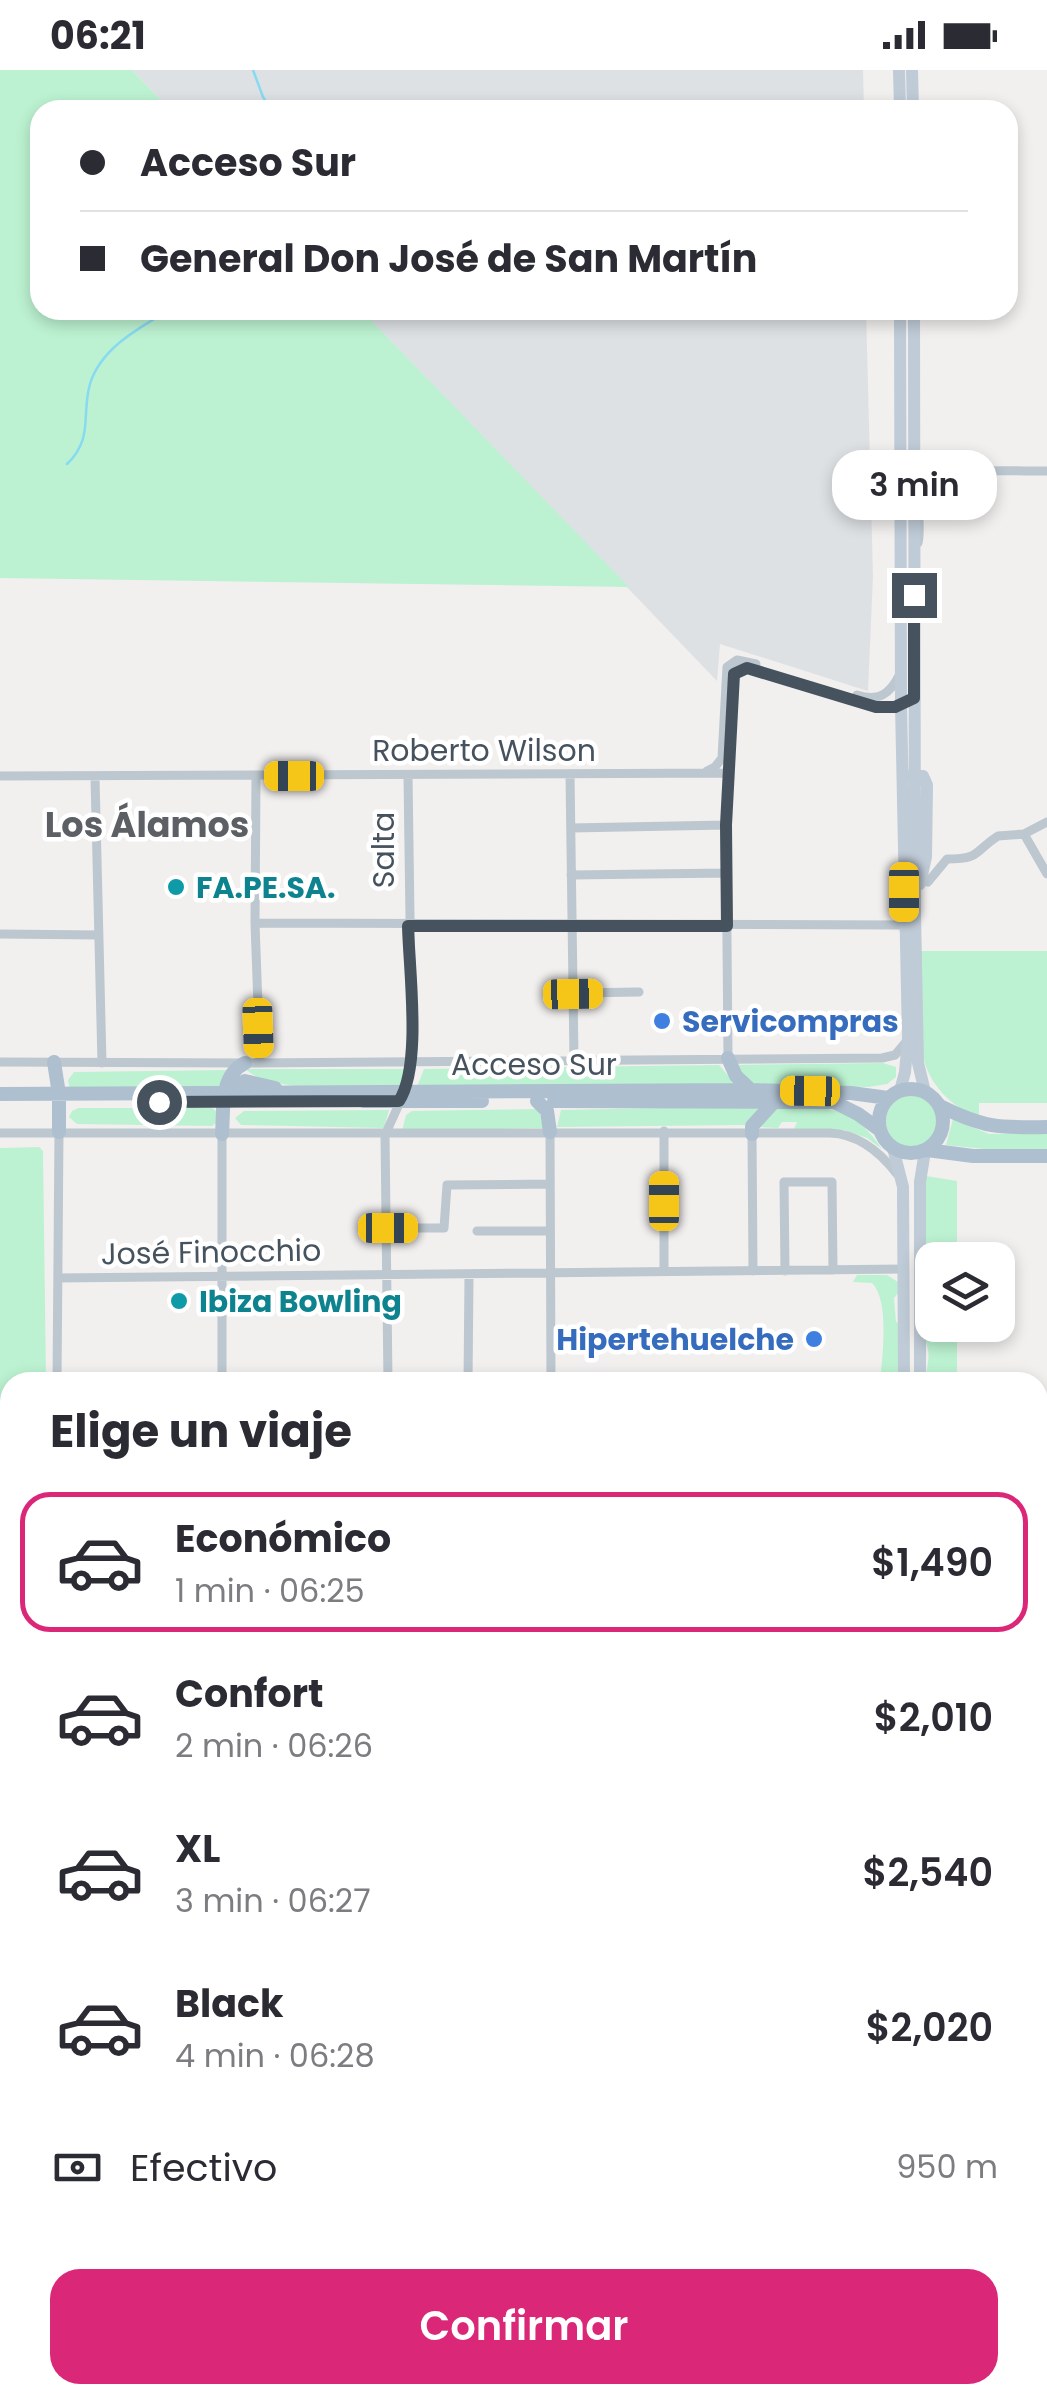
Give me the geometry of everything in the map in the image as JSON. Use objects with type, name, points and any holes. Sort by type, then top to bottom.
[{"type":"main road","points":[[900,70],[900,100]]},
{"type":"main road","points":[[912,70],[913,100]]},
{"type":"main road","points":[[900,320],[901,705],[915,901],[918,1062],[924,1092],[940,1106],[992,1128],[1047,1128]]},
{"type":"main road","points":[[904,1372],[903,1186],[893,1148],[880,1130],[880,1113],[906,1072],[908,1038],[904,925],[914,698],[914,320]]},
{"type":"main road","points":[[909,776],[923,776],[927,785],[926,857],[915,901]]},
{"type":"main road","points":[[728,1058],[736,1076],[751,1090]]},
{"type":"main road","points":[[54,1062],[59,1132]]},
{"type":"main road","points":[[222,1134],[231,1072],[252,1063]]},
{"type":"main road","name":"Acceso Sur","points":[[0,1094],[59,1098],[751,1090],[894,1095]]},
{"type":"main road","points":[[894,1095],[924,1092]]},
{"type":"main road","name":"Acceso Sur","points":[[225,1097],[288,1093],[537,1101],[834,1102],[880,1130]]},
{"type":"main road","name":"Acceso Sur","points":[[0,1103],[59,1098]]},
{"type":"main road","points":[[537,1101],[548,1111],[550,1132]]},
{"type":"main road","points":[[752,1134],[752,1126],[774,1102]]},
{"type":"main road","points":[[920,1372],[920,1182],[926,1150],[941,1135],[940,1106]]},
{"type":"main road","points":[[893,1148],[910,1154],[926,1150],[973,1156],[1047,1156]]},
{"type":"street","points":[[902,484],[916,472],[1047,472]]},
{"type":"street","points":[[914,560],[921,530],[923,482],[938,474],[1002,472]]},
{"type":"street","points":[[696,774],[716,767],[722,758],[725,675],[744,660],[872,698],[887,694],[902,672]]},
{"type":"street","points":[[733,667],[876,707],[901,705],[914,698]]},
{"type":"street","points":[[728,1058],[726,825],[733,667]]},
{"type":"street","name":"Roberto Wilson","points":[[0,776],[729,773]]},
{"type":"street","points":[[570,775],[574,1059]]},
{"type":"street","name":"Salta","points":[[385,1135],[412,1060],[408,776]]},
{"type":"street","points":[[252,1063],[256,777]]},
{"type":"street","points":[[95,778],[102,1063]]},
{"type":"street","points":[[921,877],[928,882],[947,858],[978,854],[998,836],[1024,834],[1047,822]]},
{"type":"street","points":[[570,828],[726,825]]},
{"type":"street","points":[[1024,834],[1047,874]]},
{"type":"street","points":[[570,875],[726,872]]},
{"type":"street","points":[[255,924],[904,925]]},
{"type":"street","points":[[0,934],[99,935]]},
{"type":"street","points":[[573,994],[639,992]]},
{"type":"street","points":[[0,1062],[882,1058],[895,1054],[908,1038]]},
{"type":"street","points":[[664,1131],[664,1270]]},
{"type":"street","points":[[57,1372],[59,1132]]},
{"type":"street","points":[[550,1132],[550,1372]]},
{"type":"street","points":[[0,1133],[842,1133],[878,1153],[903,1186]]},
{"type":"street","points":[[222,1134],[222,1372]]},
{"type":"street","points":[[752,1134],[753,1271]]},
{"type":"street","points":[[385,1135],[388,1372]]},
{"type":"street","points":[[784,1271],[784,1182],[832,1182],[833,1270]]},
{"type":"street","points":[[388,1228],[444,1228],[446,1185],[550,1184]]},
{"type":"street","points":[[478,1230],[550,1231]]},
{"type":"street","name":"José Finocchio","points":[[58,1278],[904,1269]]},
{"type":"street","points":[[468,1372],[469,1276]]},
{"type":"shaded area","points":[[132,70],[863,70],[864,100],[160,100]]},
{"type":"shaded area","points":[[371,320],[866,320],[873,576],[868,691],[720,644],[717,681]]},
{"type":"green space","points":[[0,70],[132,70],[160,100],[30,100],[30,320],[371,320],[629,587],[0,578]]},
{"type":"green space","points":[[921,951],[1047,951],[1047,1103],[979,1103],[979,1119],[954,1104],[937,1087],[921,1048]]},
{"type":"green space","points":[[883,1063],[896,1067],[896,1077],[887,1084],[868,1087],[751,1085],[733,1065]]},
{"type":"green space","points":[[719,1065],[737,1086],[417,1087],[424,1069]]},
{"type":"green space","points":[[246,1069],[405,1069],[401,1088],[343,1088],[274,1082]]},
{"type":"green space","points":[[229,1070],[216,1090],[70,1090],[68,1080],[74,1072]]},
{"type":"green space","points":[[912,1095],[931,1102],[938,1121],[931,1140],[912,1147],[893,1140],[886,1121],[893,1102]]},
{"type":"green space","points":[[760,1106],[747,1125],[557,1127],[561,1110]]},
{"type":"green space","points":[[776,1107],[836,1111],[859,1123],[882,1149],[867,1138],[844,1130],[794,1129],[797,1122],[782,1122],[778,1128],[757,1127]]},
{"type":"green space","points":[[78,1108],[212,1108],[217,1112],[212,1126],[77,1124],[69,1117]]},
{"type":"green space","points":[[539,1109],[543,1128],[402,1131],[406,1115],[412,1111]]},
{"type":"green space","points":[[389,1110],[384,1128],[241,1125],[235,1118],[244,1111]]},
{"type":"green space","points":[[953,1119],[989,1134],[1047,1133],[1047,1149],[994,1150],[946,1145]]},
{"type":"green space","points":[[39,1147],[43,1151],[46,1372],[0,1372],[0,1148]]},
{"type":"green space","points":[[926,1176],[957,1181],[957,1242],[925,1242]]},
{"type":"green space","points":[[857,1275],[887,1275],[898,1282],[899,1292],[894,1298],[896,1322],[900,1324],[899,1372],[881,1372],[884,1330],[878,1291],[872,1283],[853,1282]]},
{"type":"green space","points":[[926,1342],[957,1342],[957,1372],[926,1372]]},
{"type":"waterway","points":[[253,70],[265,100]]},
{"type":"waterway","points":[[67,464],[81,445],[95,371],[122,340],[153,320]]},
{"type":"place","name":"FA.PE.SA.","points":[[176,887]]},
{"type":"place","name":"Servicompras","points":[[662,1021]]},
{"type":"place","name":"Ibiza Bowling","points":[[179,1301]]},
{"type":"place","name":"Hipertehuelche","points":[[814,1339]]},
{"type":"district","name":"Los Álamos","points":[[147,824]]},
{"type":"route","points":[[159,1102],[399,1101],[412,1060],[408,926],[727,926],[726,825],[734,674],[743,667],[876,707],[901,705],[914,698],[914,595]]}]
